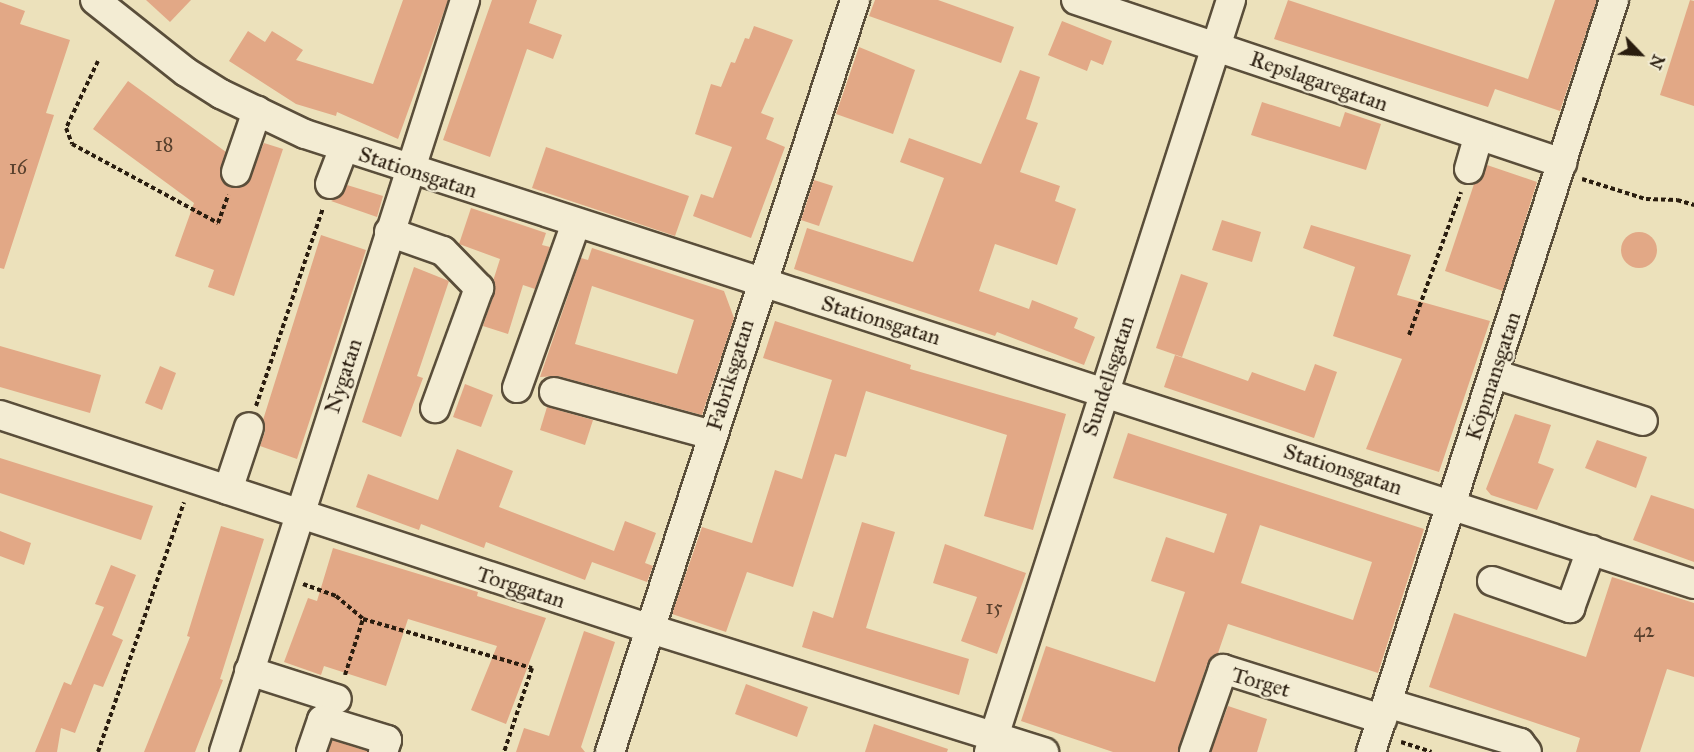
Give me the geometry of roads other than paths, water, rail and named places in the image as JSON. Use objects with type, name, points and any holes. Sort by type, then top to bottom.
[{"type":"street","name":"Stationsgatan","points":[[95,0],[186,72],[257,111],[344,148],[1103,390],[1694,584]]},
{"type":"street","name":"Nygatan","points":[[224,752],[465,0]]},
{"type":"street","name":"Fabriksgatan","points":[[610,752],[760,282],[855,0]]},
{"type":"street","name":"Repslagaregatan","points":[[1076,0],[1479,135],[1560,168]]},
{"type":"street","name":"Sundellsgatan","points":[[991,744],[1103,390],[1231,0]]},
{"type":"street","name":"Köpmansgatan","points":[[1383,749],[1384,711],[1614,0]]},
{"type":"street","points":[[236,172],[257,111]]},
{"type":"street","points":[[1469,169],[1479,135]]},
{"type":"street","points":[[330,184],[344,148]]},
{"type":"street","points":[[517,387],[576,223]]},
{"type":"street","points":[[389,232],[442,250],[479,288],[435,408]]},
{"type":"street","points":[[1494,374],[1643,421]]},
{"type":"street","points":[[554,392],[712,435]]},
{"type":"street","name":"Torggatan","points":[[0,415],[651,629],[991,744],[1044,752]]},
{"type":"street","points":[[228,490],[249,427]]},
{"type":"street","points":[[1492,581],[1570,608],[1590,550]]},
{"type":"street","name":"Torget","points":[[1194,752],[1223,669],[1384,711],[1520,743],[1527,752]]},
{"type":"street","points":[[249,671],[337,699]]},
{"type":"street","points":[[311,752],[322,720],[387,740],[383,752]]}]
